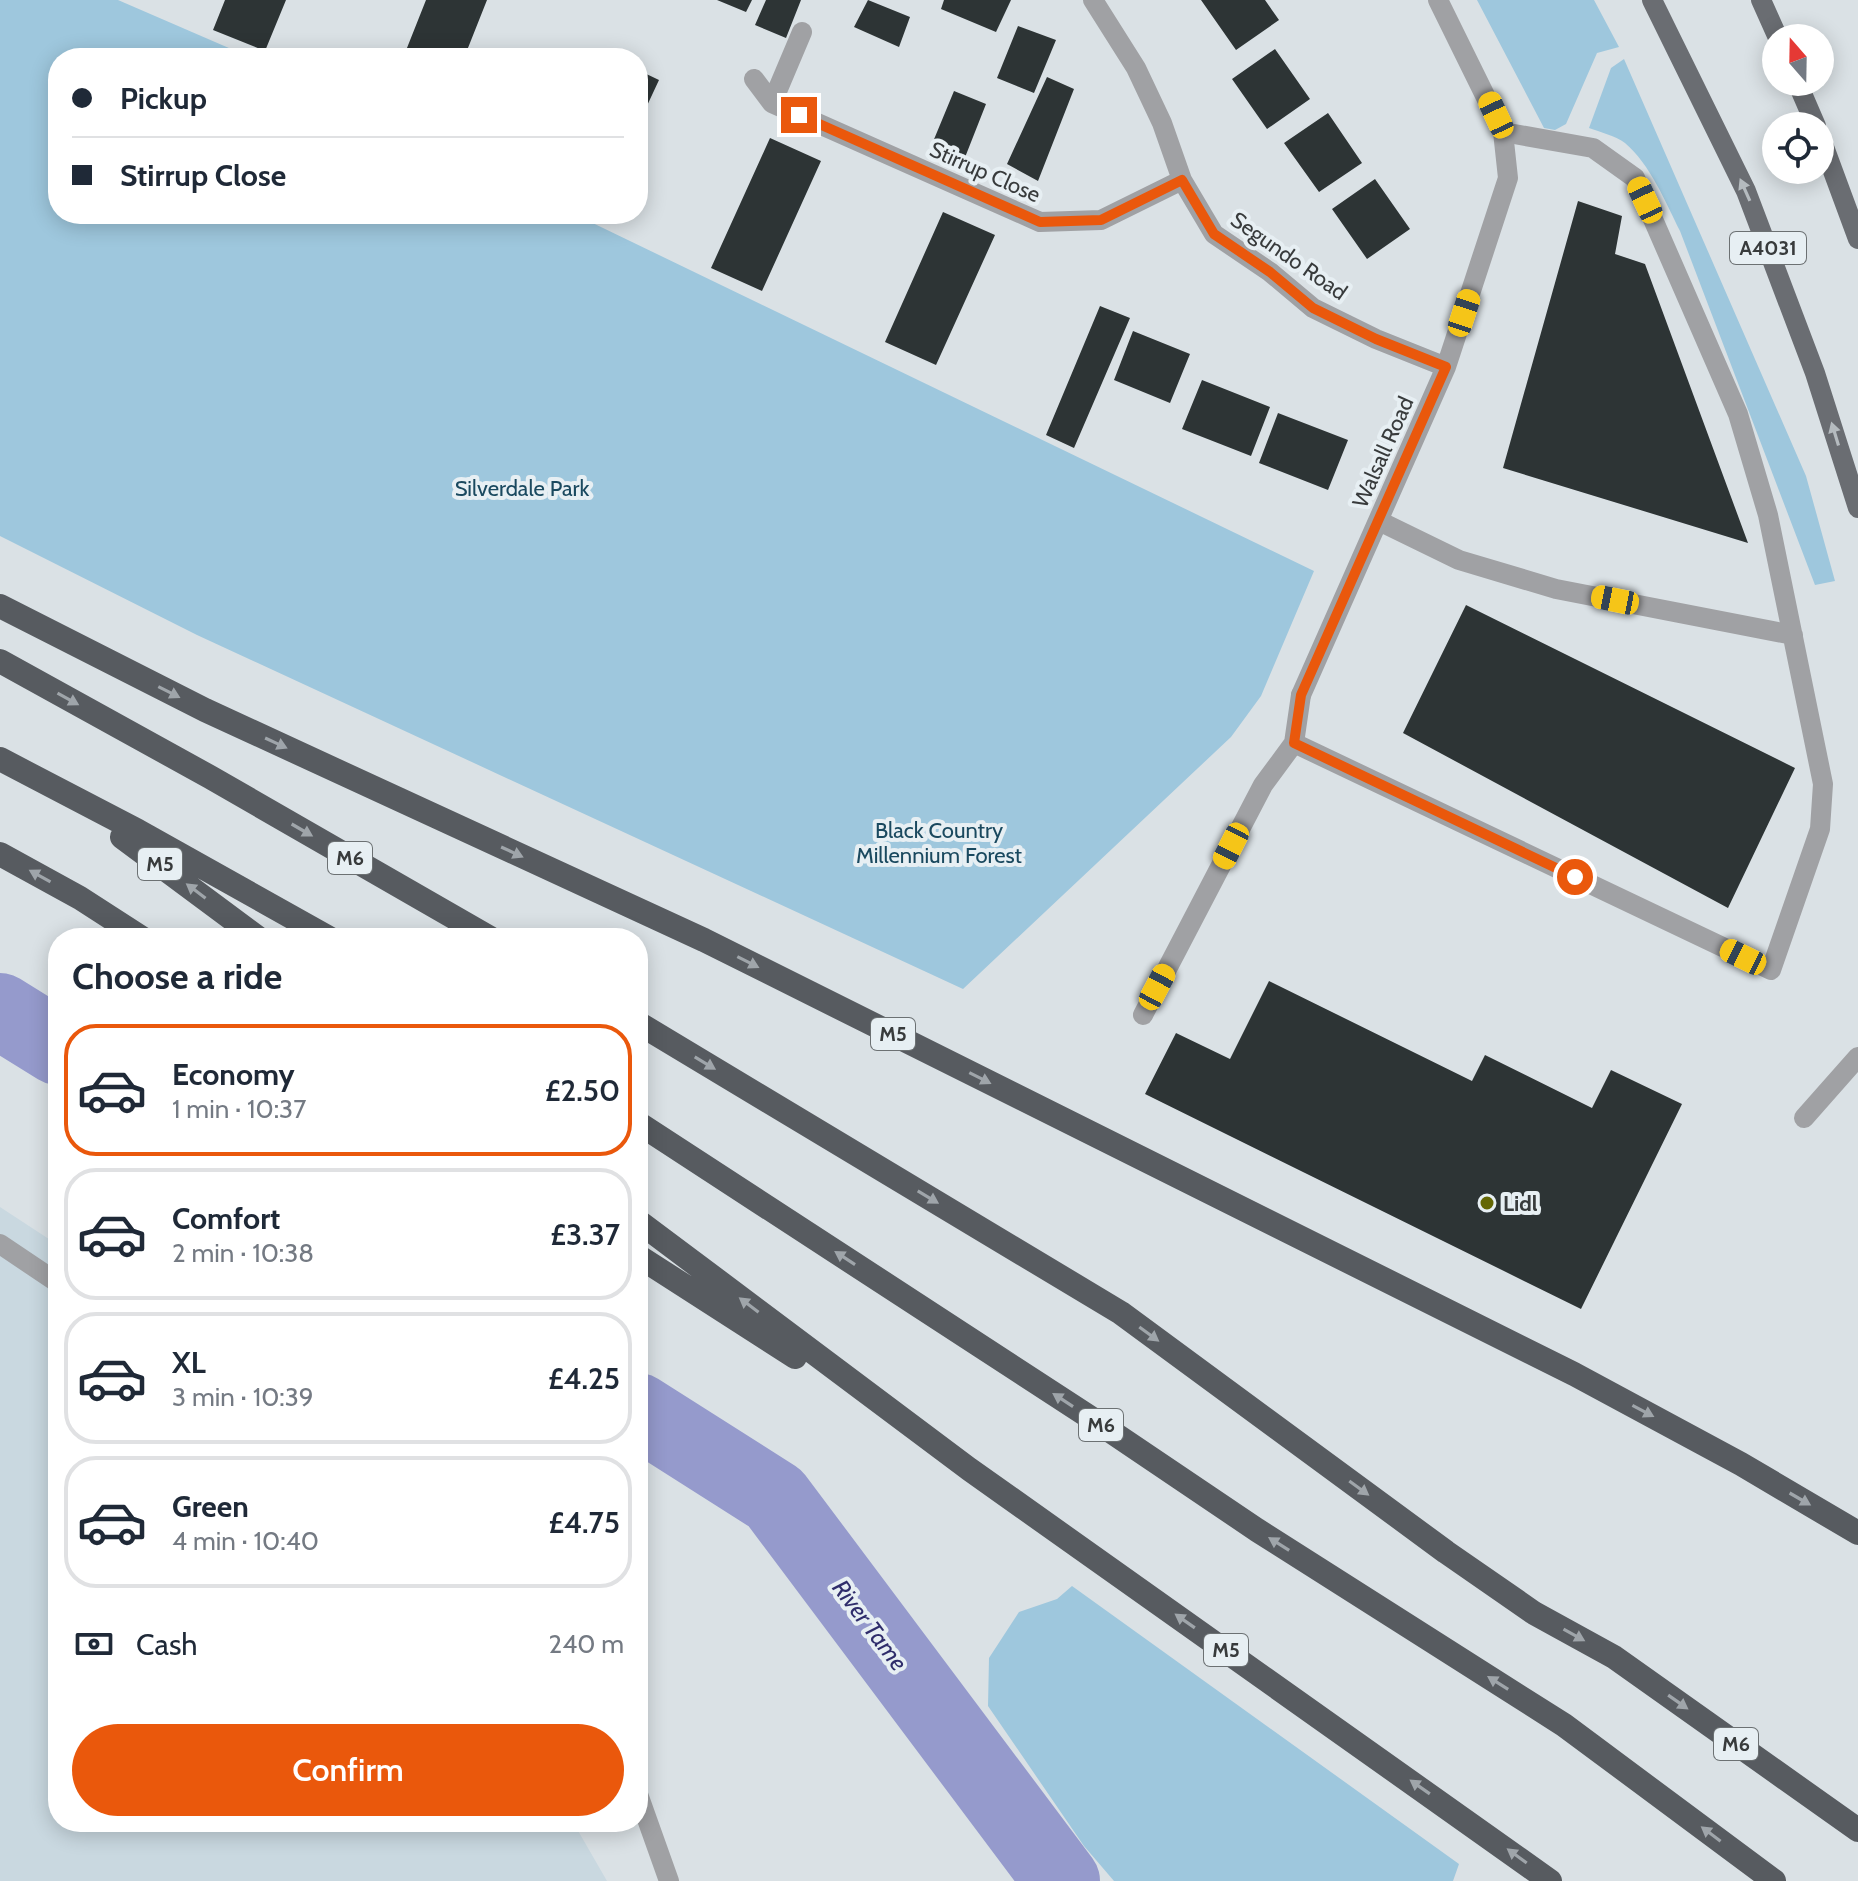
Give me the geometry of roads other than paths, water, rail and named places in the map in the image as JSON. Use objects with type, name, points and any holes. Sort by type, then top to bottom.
[{"type":"highway","name":"M5","points":[[0,606],[205,710],[718,947],[1574,1374],[1741,1464],[1858,1533]]},
{"type":"highway","name":"M6","points":[[0,661],[473,928]]},
{"type":"highway","points":[[0,759],[138,831],[311,928]]},
{"type":"highway","name":"M5","points":[[61,791],[245,928]]},
{"type":"highway","points":[[0,854],[80,898],[126,928]]},
{"type":"highway","name":"M6","points":[[648,1029],[1121,1313],[1446,1552],[1534,1613],[1614,1657],[1858,1830]]},
{"type":"highway","name":"M6","points":[[648,1130],[1081,1411],[1257,1530],[1564,1725],[1774,1881]]},
{"type":"highway","name":"M5","points":[[648,1228],[969,1469],[1550,1881]]},
{"type":"highway","name":"M5","points":[[648,1262],[969,1469]]},
{"type":"main road","name":"A4031","points":[[1652,0],[1746,191],[1815,373],[1858,508]]},
{"type":"main road","points":[[1761,0],[1772,24]]},
{"type":"main road","points":[[1834,174],[1858,239]]},
{"type":"street","name":"Segundo Road","points":[[1093,0],[1136,68],[1162,123],[1182,180],[1214,234],[1270,272],[1313,308],[1376,339],[1446,367]]},
{"type":"street","name":"Walsall Road","points":[[1294,743],[1301,695],[1446,367],[1508,178],[1503,132],[1438,0]]},
{"type":"street","points":[[772,103],[802,32]]},
{"type":"street","name":"Stirrup Close","points":[[754,79],[772,103],[1040,222],[1101,220],[1182,180]]},
{"type":"street","points":[[1143,1015],[1263,785],[1294,743],[1771,970],[1820,829],[1823,784],[1768,515],[1738,414],[1635,178],[1593,148],[1503,132]]},
{"type":"street","points":[[1379,521],[1459,560],[1556,589],[1793,635]]},
{"type":"street","points":[[1804,1118],[1858,1057]]},
{"type":"street","points":[[0,1244],[48,1276]]},
{"type":"street","points":[[648,1822],[669,1881]]},
{"type":"waterway","name":"River Tame","points":[[0,1011],[48,1041]]},
{"type":"waterway","name":"River Tame","points":[[648,1417],[775,1498],[1062,1881]]},
{"type":"place","name":"Lidl","points":[[1487,1203]]},
{"type":"park label","name":"Silverdale Park","points":[[522,488]]},
{"type":"park label","name":"Black Country Millennium Forest","points":[[939,842]]}]
